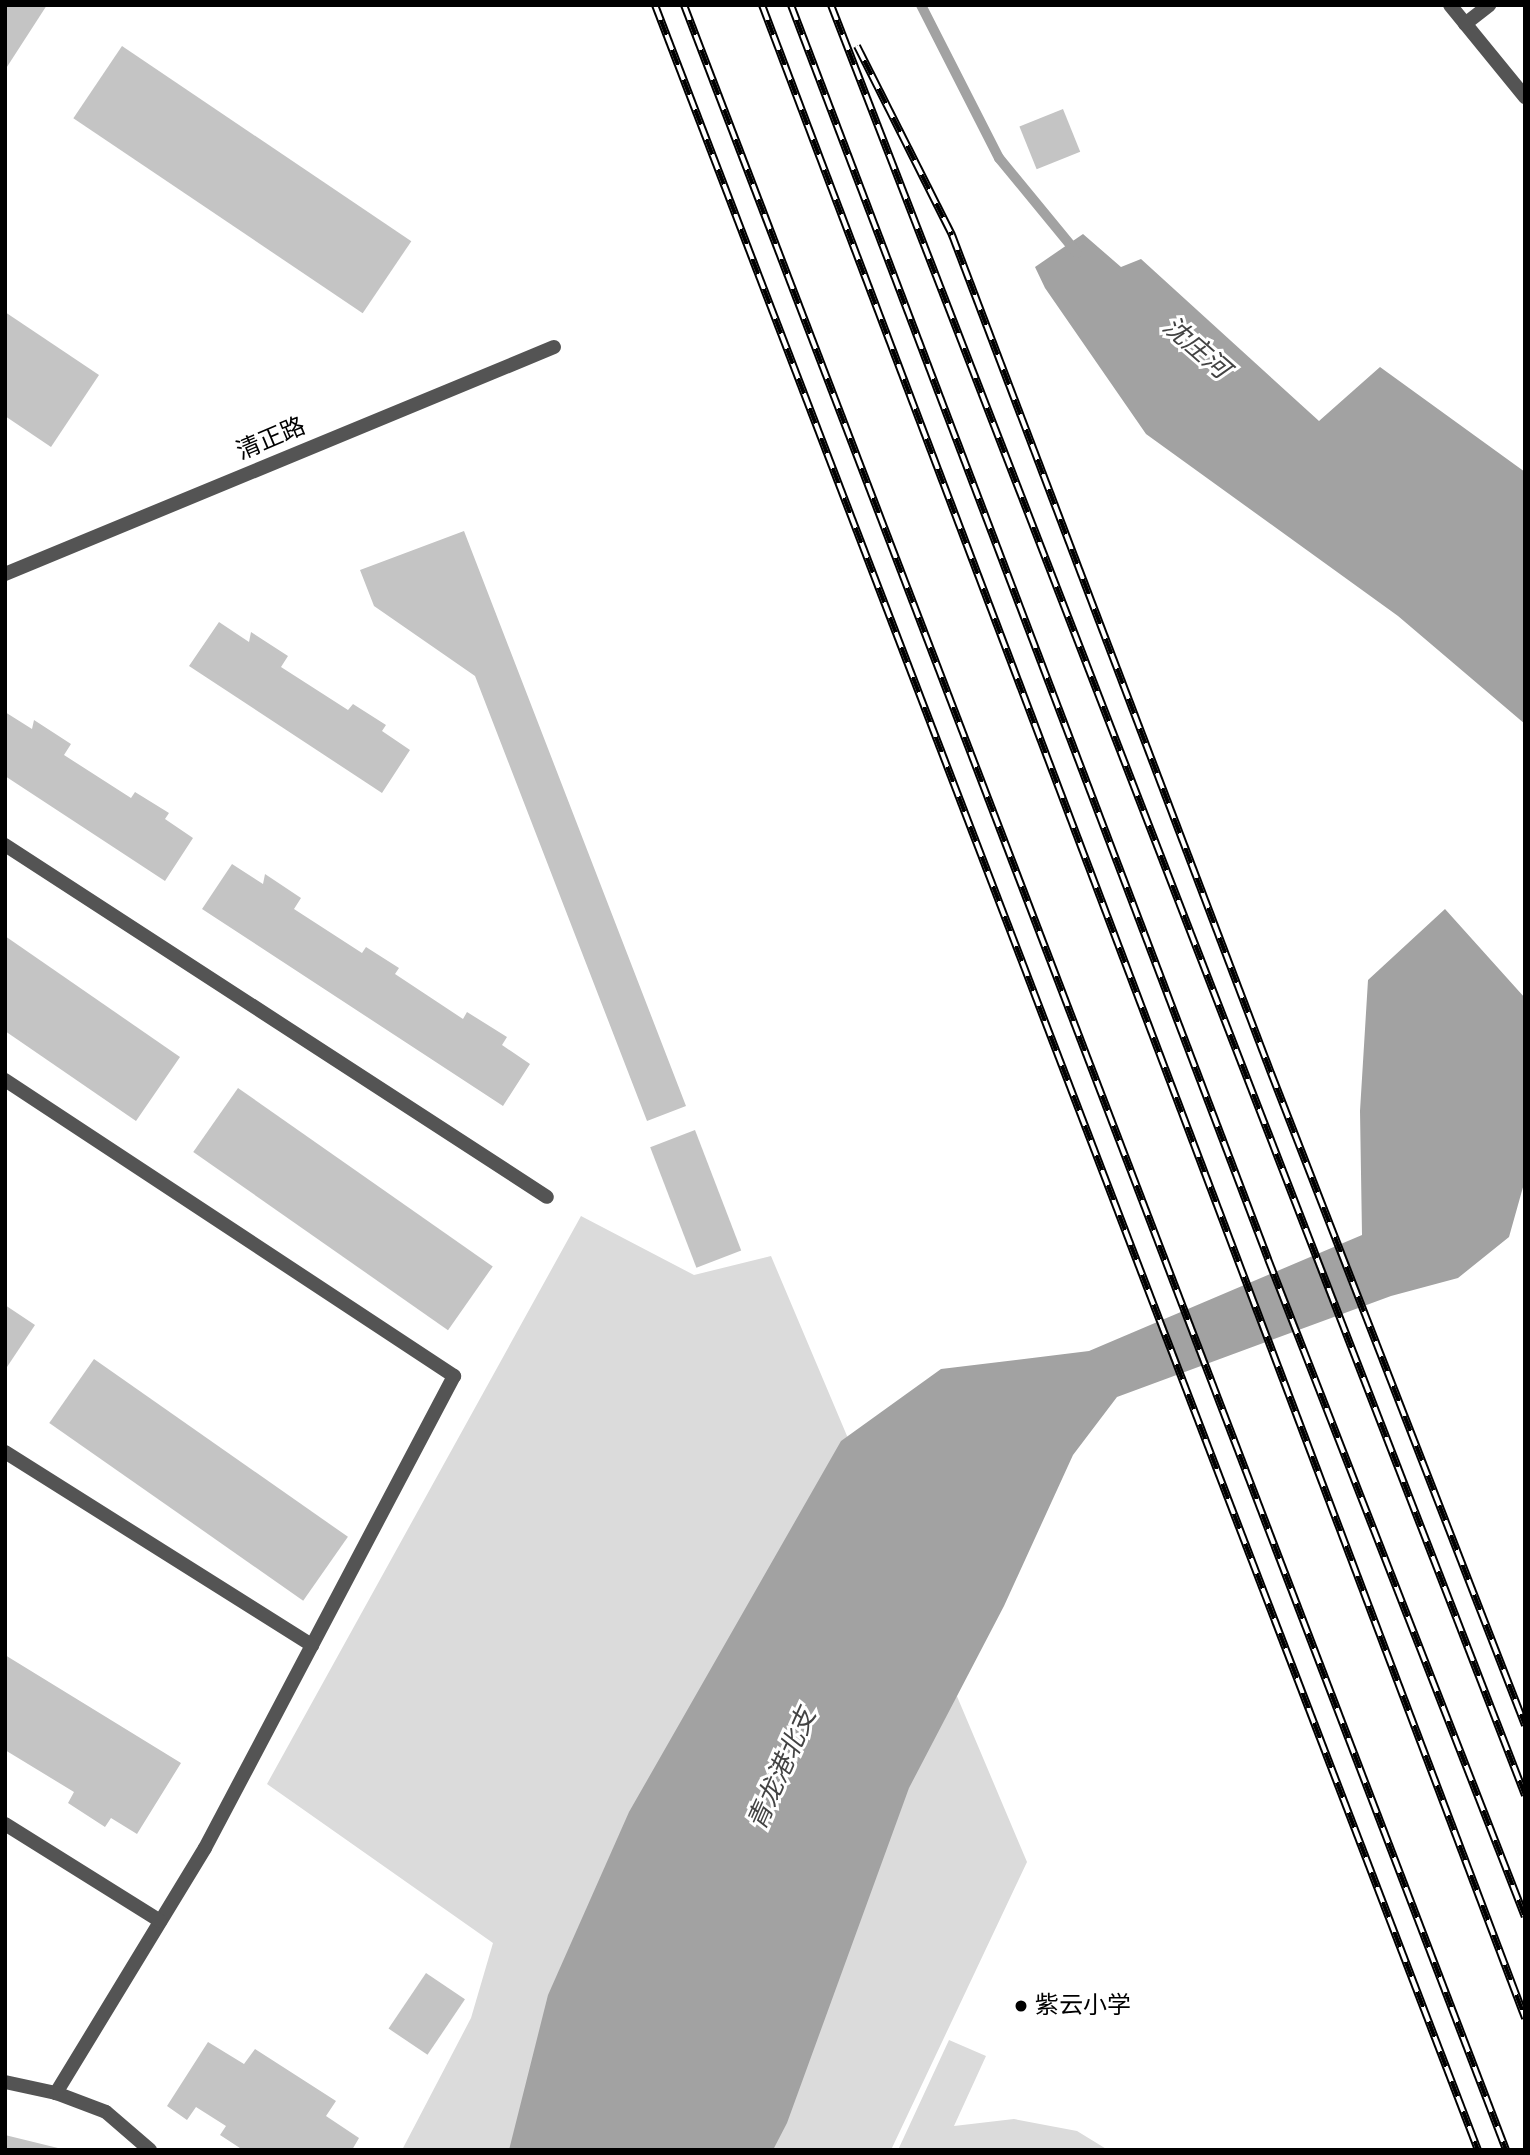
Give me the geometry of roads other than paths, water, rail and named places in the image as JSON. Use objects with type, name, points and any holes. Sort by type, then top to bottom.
[{"type":"street","points":[[1450,5],[1525,97]]},
{"type":"street","points":[[1465,24],[1489,5]]},
{"type":"street","name":"清正路","points":[[5,574],[554,346]]},
{"type":"street","points":[[5,845],[547,1198]]},
{"type":"street","points":[[5,1080],[454,1376],[205,1848],[56,2093]]},
{"type":"street","points":[[5,1452],[312,1645]]},
{"type":"street","points":[[5,1824],[160,1921]]},
{"type":"street","points":[[5,2082],[56,2093],[106,2112],[150,2150]]},
{"type":"water","points":[[1083,234],[1121,267],[1141,259],[1319,421],[1380,367],[1525,472],[1525,724],[1398,616],[1146,434],[1045,288],[1035,267]]},
{"type":"water","name":"青龙港北支","points":[[1445,909],[1525,998],[1525,1180],[1509,1237],[1458,1278],[1391,1296],[1117,1397],[1073,1455],[1004,1606],[909,1788],[787,2123],[773,2150],[509,2150],[548,1995],[629,1812],[841,1441],[941,1369],[1089,1351],[1362,1235],[1360,1111],[1368,980]]},
{"type":"waterway","name":"沈庄河","points":[[921,5],[999,158],[1077,253]]},
{"type":"railway","points":[[655,5],[1478,2150]]},
{"type":"railway","points":[[684,5],[1506,2150]]},
{"type":"railway","points":[[762,5],[1525,2018]]},
{"type":"railway","points":[[791,5],[1268,1259],[1525,1917]]},
{"type":"railway","points":[[831,5],[1525,1795]]},
{"type":"railway","points":[[857,46],[952,235],[1271,1073],[1525,1725]]},
{"type":"place","name":"紫云小学","points":[[1021,2006]]}]
